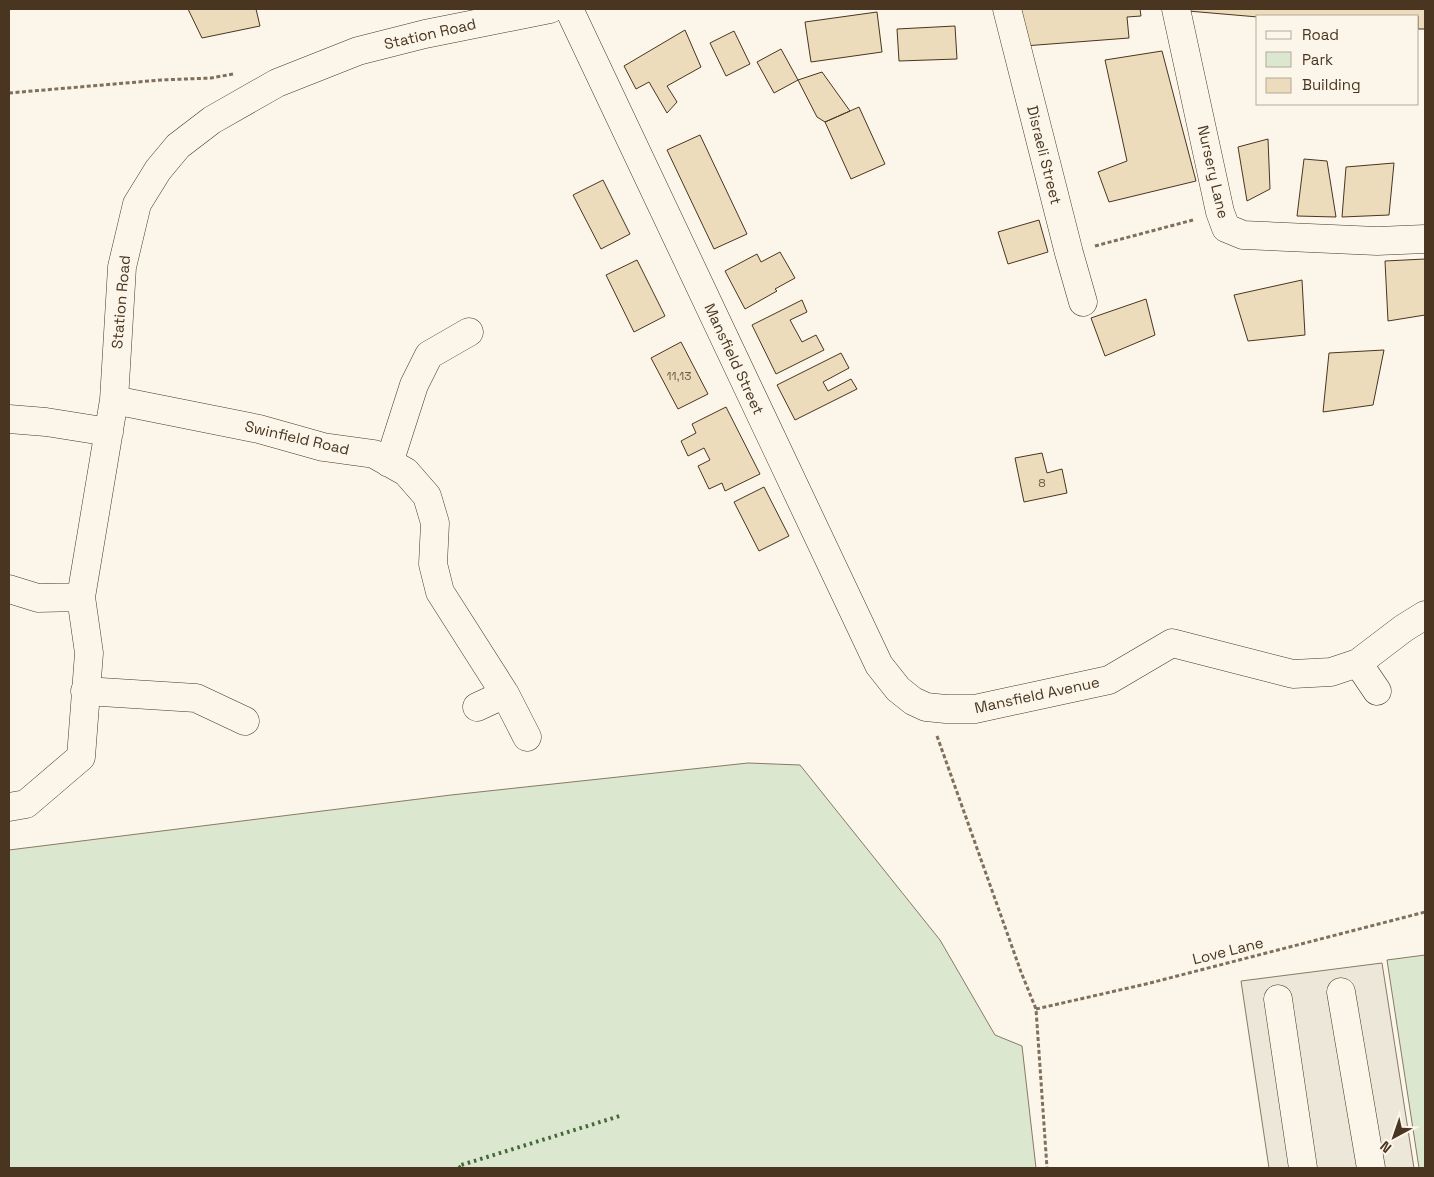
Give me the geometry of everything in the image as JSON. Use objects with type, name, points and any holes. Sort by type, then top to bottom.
[{"type":"street","name":"Station Road","points":[[9,807],[26,804],[81,757],[89,652],[82,597],[114,400],[122,267],[137,204],[158,170],[178,146],[212,120],[277,82],[358,50],[425,34],[550,9]]},
{"type":"street","name":"Mansfield Street","points":[[568,9],[879,665],[898,689],[919,704]]},
{"type":"street","name":"Disraeli Street","points":[[1007,9],[1083,302]]},
{"type":"street","name":"Nursery Lane","points":[[1176,9],[1220,212],[1226,228],[1244,235],[1377,241],[1425,239]]},
{"type":"street","points":[[389,463],[414,385],[429,355],[469,332]]},
{"type":"street","name":"Swinfield Road","points":[[114,400],[259,430],[322,447],[374,454],[406,472],[426,496],[435,523],[433,564],[440,592],[506,694],[527,737]]},
{"type":"street","points":[[9,419],[46,422],[108,432]]},
{"type":"street","points":[[9,589],[38,598],[82,597]]},
{"type":"street","name":"Mansfield Avenue","points":[[919,704],[946,709],[975,709],[1108,680],[1172,643],[1293,674],[1330,672],[1358,663],[1415,622]]},
{"type":"street","points":[[1358,663],[1377,691]]},
{"type":"street","points":[[85,691],[196,698],[245,721]]},
{"type":"street","points":[[477,707],[506,694]]},
{"type":"street","points":[[1341,992],[1371,1168]]},
{"type":"street","points":[[1278,999],[1303,1168]]},
{"type":"path","points":[[9,93],[161,80],[211,78],[236,73]]},
{"type":"path","points":[[1069,253],[1220,212]]},
{"type":"path","points":[[919,704],[1036,1010],[1047,1168]]},
{"type":"path","name":"Love Lane","points":[[1036,1010],[1146,984],[1425,912]]},
{"type":"green space","points":[[748,763],[800,765],[940,940],[995,1035],[1022,1046],[1036,1168],[9,1168],[9,850],[451,795]]},
{"type":"green space","points":[[1425,955],[1425,1168],[1419,1168],[1387,960]]},
{"type":"shaded area","points":[[1382,963],[1414,1168],[1269,1168],[1241,981]]},
{"type":"building","points":[[188,9],[256,9],[260,26],[202,38]]},
{"type":"building","points":[[1021,9],[1140,9],[1141,16],[1127,17],[1129,38],[1024,46]]},
{"type":"building","points":[[1188,9],[1425,9],[1425,29],[1419,29],[1419,15],[1256,15],[1256,17],[1188,11]]},
{"type":"building","points":[[877,12],[882,52],[811,62],[805,22]]},
{"type":"building","points":[[955,26],[957,59],[899,61],[897,29]]},
{"type":"building","points":[[685,30],[701,67],[667,86],[677,102],[667,113],[649,82],[636,89],[624,66]]},
{"type":"building","points":[[734,31],[750,64],[726,76],[710,43]]},
{"type":"building","points":[[781,49],[798,80],[774,93],[757,62]]},
{"type":"building","points":[[1162,51],[1196,181],[1109,202],[1098,172],[1127,161],[1105,60]]},
{"type":"building","points":[[822,72],[850,111],[825,122],[817,117],[798,80]]},
{"type":"building","points":[[859,107],[885,164],[851,179],[825,122]]},
{"type":"building","points":[[700,135],[747,234],[714,249],[667,150]]},
{"type":"building","points":[[1268,139],[1270,189],[1247,201],[1238,147]]},
{"type":"building","points":[[1304,159],[1327,161],[1336,217],[1297,216]]},
{"type":"building","points":[[1394,163],[1389,215],[1342,217],[1346,167]]},
{"type":"building","points":[[603,180],[630,234],[601,249],[573,195]]},
{"type":"building","points":[[1039,220],[1048,252],[1008,264],[998,232]]},
{"type":"building","points":[[780,252],[795,278],[775,289],[777,291],[745,309],[725,271],[757,254],[761,262]]},
{"type":"building","points":[[1425,259],[1425,315],[1388,321],[1385,261]]},
{"type":"building","points":[[637,260],[665,316],[634,332],[606,275]]},
{"type":"building","points":[[1302,280],[1305,335],[1248,341],[1234,295]]},
{"type":"building","points":[[1146,299],[1155,335],[1105,356],[1091,318]]},
{"type":"building","points":[[802,300],[807,312],[790,320],[802,342],[816,335],[824,350],[776,374],[752,325]]},
{"type":"building","points":[[681,342],[708,394],[678,409],[651,358]]},
{"type":"building","points":[[1384,350],[1373,405],[1323,412],[1329,353]]},
{"type":"building","points":[[841,353],[849,368],[823,382],[828,391],[851,379],[857,389],[795,420],[777,385]]},
{"type":"building","points":[[726,407],[760,474],[725,491],[722,483],[709,489],[698,466],[710,460],[704,448],[688,456],[681,441],[696,433],[692,424]]},
{"type":"building","points":[[1042,453],[1047,473],[1062,469],[1067,493],[1024,502],[1015,458]]},
{"type":"building","points":[[764,487],[789,536],[759,551],[734,502]]},
{"type":"hedge","points":[[460,1168],[458,1166],[623,1115]]}]
